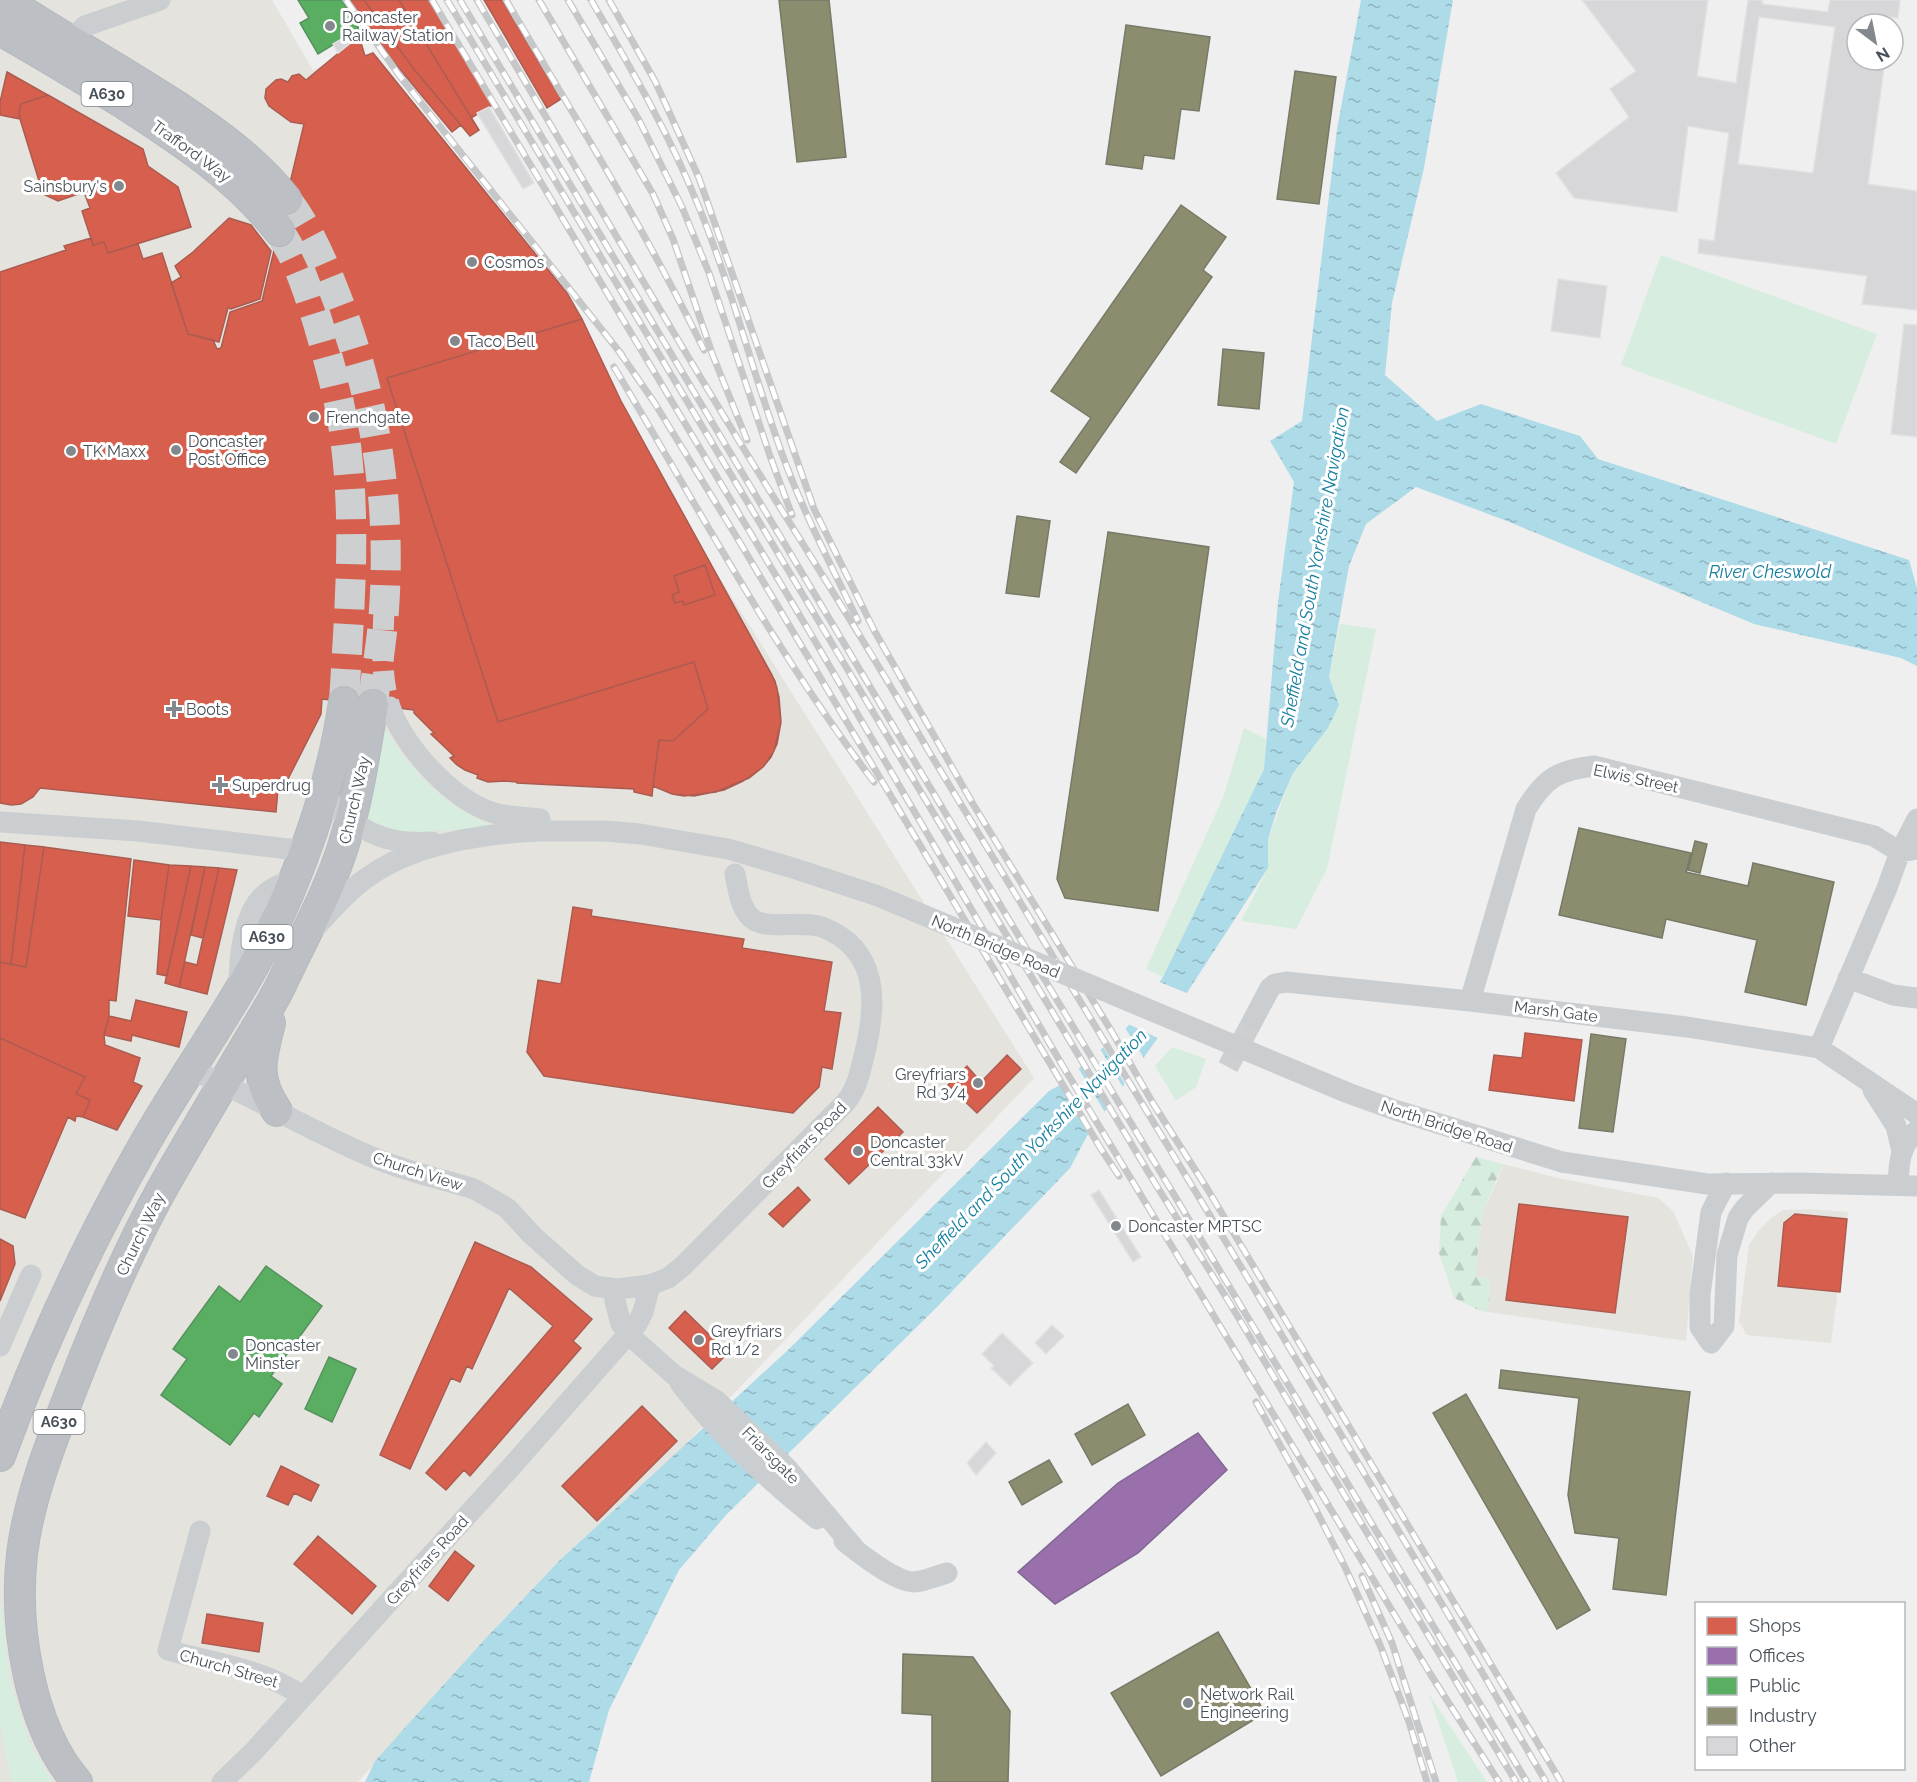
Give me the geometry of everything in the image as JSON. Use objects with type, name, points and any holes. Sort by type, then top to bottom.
[{"type":"highway","name":"Trafford Way","points":[[5,0],[155,92],[218,134],[261,169],[286,199]]},
{"type":"highway","name":"Trafford Way","points":[[0,30],[58,63],[152,122],[211,163],[237,184],[279,231]]},
{"type":"highway","name":"A630","points":[[322,795],[337,739],[369,704]]},
{"type":"highway","name":"Church Way","points":[[77,1782],[50,1740],[28,1670],[20,1595],[22,1555],[28,1522],[62,1414],[111,1294],[161,1192],[285,975],[330,879],[351,822],[359,791],[369,704]]},
{"type":"highway","name":"Church Way","points":[[3,1443],[75,1275],[140,1151],[260,955],[305,851],[322,795]]},
{"type":"highway","points":[[277,1111],[267,1097],[261,1079],[261,1060],[285,975]]},
{"type":"street","points":[[74,37],[85,27],[160,0]]},
{"type":"street","name":"North Bridge Road","points":[[369,704],[403,735],[430,769],[458,792],[495,813],[538,825],[640,834],[728,849],[878,896],[1348,1093],[1395,1110],[1563,1158],[1658,1178],[1707,1184],[1907,1185]]},
{"type":"street","name":"Elwis Street","points":[[1470,1001],[1526,808],[1539,789],[1555,776],[1575,768],[1594,766],[1874,836],[1908,851]]},
{"type":"street","points":[[322,795],[360,829],[386,839],[412,843],[469,838]]},
{"type":"street","points":[[1819,1048],[1887,888],[1908,851],[1917,819]]},
{"type":"street","points":[[0,822],[138,831],[305,851]]},
{"type":"street","name":"North Bridge Road","points":[[285,975],[326,916],[366,878],[394,862],[416,854],[469,838],[538,825]]},
{"type":"street","name":"Greyfriars Road","points":[[222,1782],[254,1751],[504,1475],[637,1324],[644,1312],[631,1287],[668,1278],[683,1266],[839,1110],[854,1090],[869,1034],[873,1009],[872,991],[865,964],[851,944],[837,934],[812,924],[756,921],[749,916],[739,895],[735,874]]},
{"type":"street","points":[[1848,978],[1893,995],[1917,998]]},
{"type":"street","name":"Marsh Gate","points":[[1253,1020],[1270,988],[1275,984],[1286,982],[1687,1027],[1819,1048],[1917,1114]]},
{"type":"street","name":"Church View","points":[[190,1069],[224,1083],[329,1138],[380,1160],[489,1196],[507,1208],[532,1235],[583,1280],[596,1286],[631,1287]]},
{"type":"street","name":"Marsh Gate","points":[[1867,1082],[1896,1126],[1907,1185]]},
{"type":"street","name":"Marsh Gate","points":[[1902,1152],[1906,1139],[1917,1130]]},
{"type":"street","points":[[1726,1183],[1712,1212],[1700,1295],[1700,1327],[1711,1343],[1724,1326],[1727,1255],[1738,1218],[1744,1208],[1771,1183]]},
{"type":"street","points":[[1700,1295],[1717,1285],[1726,1272]]},
{"type":"street","points":[[0,1346],[31,1275]]},
{"type":"street","points":[[628,1334],[621,1324],[615,1301],[631,1287]]},
{"type":"street","name":"Friarsgate","points":[[628,1334],[710,1407],[855,1549],[906,1581],[921,1581],[947,1573]]},
{"type":"street","name":"Church Street","points":[[200,1531],[168,1650],[270,1677],[287,1685],[302,1696]]},
{"type":"shaded area","points":[[0,0],[272,0],[313,70],[355,50],[592,375],[1034,1078],[684,1446],[560,1560],[485,1639],[358,1782],[0,1782]]},
{"type":"shaded area","points":[[1503,1164],[1558,1178],[1658,1198],[1673,1211],[1693,1256],[1686,1341],[1488,1312],[1490,1278],[1475,1277],[1482,1214]]},
{"type":"shaded area","points":[[1811,1209],[1848,1212],[1831,1343],[1747,1335],[1739,1322],[1749,1245],[1772,1217],[1784,1210]]},
{"type":"green space","points":[[1661,255],[1877,334],[1836,444],[1621,365]]},
{"type":"green space","points":[[1340,624],[1376,629],[1327,869],[1296,929],[1241,921],[1268,868],[1268,839],[1293,773],[1328,728],[1339,705],[1329,677]]},
{"type":"green space","points":[[384,727],[394,743],[428,784],[455,806],[487,824],[485,828],[419,832],[392,830],[363,817]]},
{"type":"green space","points":[[1244,728],[1266,739],[1264,769],[1163,977],[1146,969],[1224,795]]},
{"type":"green space","points":[[1172,1047],[1206,1059],[1196,1087],[1176,1101],[1155,1066]]},
{"type":"green space","points":[[1476,1157],[1503,1164],[1482,1214],[1475,1277],[1490,1278],[1488,1312],[1454,1298],[1439,1253],[1441,1216]]},
{"type":"green space","points":[[0,1606],[2,1606],[9,1678],[29,1742],[53,1782],[11,1782],[0,1721]]},
{"type":"green space","points":[[1429,1694],[1487,1782],[1458,1782]]},
{"type":"water","points":[[1361,0],[1453,0],[1424,168],[1392,303],[1385,375],[1437,421],[1481,404],[1580,436],[1598,459],[1909,560],[1917,588],[1917,666],[1901,658],[1754,624],[1507,521],[1416,487],[1366,524],[1349,566],[1329,677],[1339,705],[1328,728],[1293,773],[1268,839],[1268,868],[1157,1039],[1087,1136],[1070,1168],[937,1307],[726,1515],[679,1570],[609,1710],[589,1782],[365,1782],[375,1761],[560,1560],[788,1350],[1049,1091],[1060,1085],[1128,1026],[1163,977],[1264,769],[1278,602],[1294,482],[1270,441],[1302,421],[1337,129]]},
{"type":"pier","points":[[1157,981],[1189,994],[1160,1039],[1126,1023]]},
{"type":"pier","points":[[1124,1026],[1145,1060],[1126,1086],[1102,1045]]},
{"type":"pier","points":[[1099,1047],[1124,1089],[1109,1110],[1081,1063]]},
{"type":"pier","points":[[1077,1066],[1106,1114],[1091,1135],[1059,1082]]},
{"type":"building: Shops","points":[[350,0],[429,0],[492,105],[471,118],[479,130],[470,136],[461,125],[452,132],[393,61]]},
{"type":"building: Shops","points":[[364,0],[399,0],[479,130],[470,136],[413,68]]},
{"type":"building: Shops","points":[[484,0],[502,0],[561,99],[547,108]]},
{"type":"building: Shops","name":"Frenchgate","points":[[359,36],[365,56],[373,53],[567,293],[621,401],[775,681],[781,722],[774,751],[763,767],[743,781],[724,790],[694,796],[672,794],[653,786],[652,796],[634,792],[634,789],[505,781],[488,782],[457,765],[450,758],[454,756],[431,734],[434,733],[414,713],[414,710],[322,699],[321,714],[288,779],[279,778],[276,812],[40,788],[33,797],[21,804],[0,803],[0,272],[66,250],[64,246],[91,238],[93,245],[104,242],[108,253],[138,244],[143,259],[162,253],[188,334],[213,340],[217,349],[221,348],[230,312],[262,301],[304,124],[291,122],[269,106],[265,98],[266,89],[276,80],[281,79],[288,82],[292,76],[299,74],[306,80]]},
{"type":"building: Shops","points":[[7,72],[48,95],[21,104],[20,119],[0,115],[0,102]]},
{"type":"building: Shops","points":[[48,95],[143,149],[148,166],[178,187],[191,227],[108,253],[104,242],[93,245],[82,211],[90,208],[84,192],[58,201],[43,194],[20,119],[21,104]]},
{"type":"building: Shops","points":[[229,218],[251,225],[271,251],[260,299],[228,308],[219,342],[188,334],[171,283],[181,277],[175,266]]},
{"type":"building: Shops","name":"Frenchgate","points":[[582,319],[621,401],[772,675],[777,688],[781,722],[777,744],[771,757],[749,778],[716,792],[684,796],[653,786],[659,740],[673,741],[708,709],[694,662],[498,722],[387,378]]},
{"type":"building: Shops","points":[[705,565],[715,595],[684,605],[683,601],[675,603],[672,595],[679,592],[674,576]]},
{"type":"building: Shops","points":[[0,842],[25,845],[11,964],[0,962]]},
{"type":"building: Shops","points":[[25,845],[44,847],[26,967],[11,964]]},
{"type":"building: Shops","points":[[44,847],[131,859],[116,1001],[109,1000],[109,1016],[104,1035],[105,1045],[140,1058],[133,1082],[142,1086],[117,1130],[83,1117],[90,1100],[76,1094],[85,1077],[0,1038],[0,962],[26,967]]},
{"type":"building: Shops","points":[[134,860],[169,865],[161,920],[128,916]]},
{"type":"building: Shops","points":[[169,865],[191,866],[167,976],[157,974],[161,920]]},
{"type":"building: Shops","points":[[191,866],[205,867],[179,987],[165,983]]},
{"type":"building: Shops","points":[[205,867],[219,868],[203,938],[191,935]]},
{"type":"building: Shops","points":[[219,868],[237,870],[207,994],[179,987],[185,962],[197,965]]},
{"type":"building: Shops","points":[[573,907],[592,910],[591,916],[744,939],[742,948],[832,962],[824,1011],[841,1013],[832,1069],[822,1067],[819,1087],[793,1113],[544,1076],[527,1052],[538,980],[561,984]]},
{"type":"building: Shops","points":[[136,1000],[187,1012],[179,1047],[132,1035],[131,1041],[104,1035],[109,1016],[131,1021]]},
{"type":"building: Shops","points":[[1525,1033],[1582,1040],[1574,1101],[1489,1090],[1494,1055],[1522,1058]]},
{"type":"building: Shops","points":[[0,1038],[85,1077],[76,1094],[90,1100],[83,1117],[76,1116],[75,1121],[68,1117],[25,1218],[0,1209]]},
{"type":"building: Shops","name":"Greyfriars Rd 3/4","points":[[1007,1055],[1021,1069],[977,1113],[948,1085],[967,1066],[981,1082]]},
{"type":"building: Shops","name":"Doncaster Central 33kV","points":[[878,1107],[903,1132],[849,1184],[825,1159]]},
{"type":"building: Shops","points":[[798,1187],[810,1200],[783,1227],[769,1214]]},
{"type":"building: Shops","points":[[1519,1204],[1628,1217],[1615,1313],[1506,1300]]},
{"type":"building: Shops","points":[[1795,1214],[1847,1219],[1840,1292],[1778,1286],[1784,1223]]},
{"type":"building: Shops","points":[[0,1239],[13,1246],[15,1264],[0,1301]]},
{"type":"building: Shops","points":[[475,1242],[531,1267],[592,1319],[573,1341],[581,1348],[470,1476],[464,1470],[446,1490],[426,1473],[553,1326],[509,1288],[472,1369],[467,1366],[460,1382],[451,1378],[410,1469],[380,1455]]},
{"type":"building: Shops","name":"Greyfriars Rd 1/2","points":[[685,1311],[728,1353],[712,1369],[669,1328]]},
{"type":"building: Shops","points":[[642,1406],[677,1441],[597,1521],[562,1486]]},
{"type":"building: Shops","points":[[281,1466],[319,1485],[311,1501],[294,1493],[288,1505],[267,1496]]},
{"type":"building: Shops","points":[[318,1536],[376,1586],[352,1614],[294,1564]]},
{"type":"building: Shops","points":[[455,1551],[474,1566],[448,1601],[429,1586]]},
{"type":"building: Shops","points":[[207,1614],[263,1623],[259,1652],[202,1643]]},
{"type":"building: Offices","points":[[1198,1433],[1227,1470],[1138,1553],[1055,1604],[1018,1572],[1118,1483]]},
{"type":"building: Public","name":"Doncaster Railway Station","points":[[298,0],[342,0],[359,29],[318,54],[300,23],[309,18]]},
{"type":"building: Public","name":"Doncaster Minster","points":[[266,1266],[322,1306],[271,1376],[282,1384],[259,1417],[254,1413],[230,1445],[161,1395],[187,1359],[173,1349],[219,1286],[240,1302]]},
{"type":"building: Public","points":[[329,1357],[356,1369],[332,1422],[305,1409]]},
{"type":"building: Industry","points":[[779,0],[829,0],[846,157],[797,162]]},
{"type":"building: Industry","points":[[1126,25],[1210,37],[1199,111],[1181,109],[1174,159],[1144,155],[1142,169],[1106,164]]},
{"type":"building: Industry","points":[[1295,71],[1336,77],[1319,204],[1277,199]]},
{"type":"building: Industry","points":[[1181,205],[1226,237],[1203,270],[1212,277],[1076,473],[1060,462],[1091,418],[1051,391]]},
{"type":"building: Industry","points":[[1223,349],[1264,353],[1259,409],[1218,405]]},
{"type":"building: Industry","points":[[1017,516],[1050,521],[1039,597],[1006,593]]},
{"type":"building: Industry","points":[[1108,532],[1209,547],[1158,911],[1065,898],[1057,879]]},
{"type":"building: Industry","points":[[1579,828],[1691,853],[1686,872],[1748,886],[1753,863],[1834,882],[1806,1005],[1745,992],[1757,940],[1666,919],[1662,938],[1559,915]]},
{"type":"building: Industry","points":[[1695,841],[1707,844],[1700,873],[1688,870]]},
{"type":"building: Industry","points":[[1591,1034],[1626,1039],[1613,1132],[1579,1128]]},
{"type":"building: Industry","points":[[1501,1370],[1690,1392],[1666,1595],[1613,1589],[1619,1538],[1575,1533],[1568,1495],[1579,1398],[1499,1388]]},
{"type":"building: Industry","points":[[1466,1394],[1590,1610],[1557,1629],[1433,1413]]},
{"type":"building: Industry","points":[[1128,1404],[1145,1435],[1092,1465],[1075,1434]]},
{"type":"building: Industry","points":[[1049,1460],[1062,1482],[1022,1505],[1009,1482]]},
{"type":"building: Industry","name":"Network Rail Engineering","points":[[1218,1632],[1265,1713],[1161,1776],[1111,1693]]},
{"type":"building: Industry","points":[[903,1654],[973,1657],[1010,1711],[1008,1782],[932,1782],[932,1715],[902,1713]]},
{"type":"building: Other","points":[[1582,0],[1708,0],[1697,76],[1736,83],[1748,0],[1762,0],[1762,4],[1828,12],[1830,0],[1900,0],[1899,12],[1845,12],[1845,72],[1883,72],[1868,184],[1917,191],[1917,310],[1862,304],[1867,276],[1698,253],[1699,239],[1714,241],[1729,133],[1688,126],[1677,212],[1574,198],[1556,173],[1629,117],[1610,89],[1636,71]],"holes":[[[1759,17],[1835,27],[1813,173],[1738,164]]]},
{"type":"building: Other","points":[[350,34],[353,41],[338,53],[333,44]]},
{"type":"building: Other","points":[[489,107],[534,183],[523,189],[477,113]]},
{"type":"building: Other","points":[[1558,279],[1607,286],[1600,338],[1551,331]]},
{"type":"building: Other","points":[[1904,324],[1917,325],[1917,437],[1891,434]]},
{"type":"building: Other","name":"Doncaster MPTSC","points":[[1099,1190],[1141,1257],[1133,1262],[1091,1195]]},
{"type":"building: Other","points":[[1052,1325],[1064,1336],[1046,1354],[1035,1343]]},
{"type":"building: Other","points":[[1002,1333],[1033,1363],[1010,1386],[991,1368],[994,1366],[982,1354]]},
{"type":"building: Other","points":[[986,1442],[996,1453],[976,1475],[967,1463]]},
{"type":"tunnel","points":[[286,199],[311,238],[336,295],[364,383],[379,457],[386,571],[383,622],[373,705]]},
{"type":"tunnel","points":[[279,231],[297,264],[314,311],[334,380],[345,438],[349,471],[351,537],[344,702]]},
{"type":"tunnel","points":[[384,609],[383,671],[390,707]]},
{"type":"tunnel","points":[[1228,1067],[1253,1020]]},
{"type":"railway","points":[[346,0],[399,75],[622,355]]},
{"type":"railway","points":[[432,0],[812,636],[1061,1063],[1431,1675],[1499,1782]]},
{"type":"railway","points":[[447,0],[1516,1782]]},
{"type":"railway","points":[[460,0],[1527,1782]]},
{"type":"railway","points":[[477,0],[706,386],[882,672],[1252,1285],[1546,1782]]},
{"type":"railway","points":[[506,0],[658,261],[704,350]]},
{"type":"railway","points":[[539,0],[653,194],[673,239],[713,356],[747,440]]},
{"type":"railway","points":[[568,0],[639,120],[682,207],[709,273],[792,515]]},
{"type":"railway","points":[[591,0],[648,101],[687,178],[721,266],[789,473],[858,621]]},
{"type":"railway","points":[[609,0],[655,81],[699,178],[814,509],[875,632],[973,804],[1154,1105],[1208,1190],[1561,1782]]},
{"type":"railway","points":[[618,350],[654,402],[733,531],[1119,1176]]},
{"type":"railway","points":[[614,367],[770,630],[803,682],[874,782]]},
{"type":"railway","points":[[1256,1402],[1345,1567],[1380,1645],[1409,1722],[1427,1782]]},
{"type":"railway","points":[[1362,1576],[1392,1643],[1436,1782]]},
{"type":"place","name":"Doncaster Railway Station","points":[[330,26]]},
{"type":"place","name":"Sainsbury's","points":[[119,186]]},
{"type":"place","name":"Cosmos","points":[[472,262]]},
{"type":"place","name":"Taco Bell","points":[[455,341]]},
{"type":"place","name":"Frenchgate","points":[[314,417]]},
{"type":"place","name":"Doncaster Post Office","points":[[176,450]]},
{"type":"place","name":"TK Maxx","points":[[71,451]]},
{"type":"place","name":"Boots","points":[[174,709]]},
{"type":"place","name":"Superdrug","points":[[220,785]]},
{"type":"place","name":"Greyfriars Rd 3/4","points":[[978,1083]]},
{"type":"place","name":"Doncaster Central 33kV","points":[[858,1151]]},
{"type":"place","name":"Doncaster MPTSC","points":[[1116,1226]]},
{"type":"place","name":"Greyfriars Rd 1/2","points":[[699,1340]]},
{"type":"place","name":"Doncaster Minster","points":[[233,1354]]},
{"type":"place","name":"Network Rail Engineering","points":[[1188,1703]]},
{"type":"water label","name":"Sheffield and South Yorkshire Navigation","points":[[1315,567]]},
{"type":"water label","name":"River Cheswold","points":[[1770,572]]},
{"type":"water label","name":"Sheffield and South Yorkshire Navigation","points":[[1031,1149]]}]
